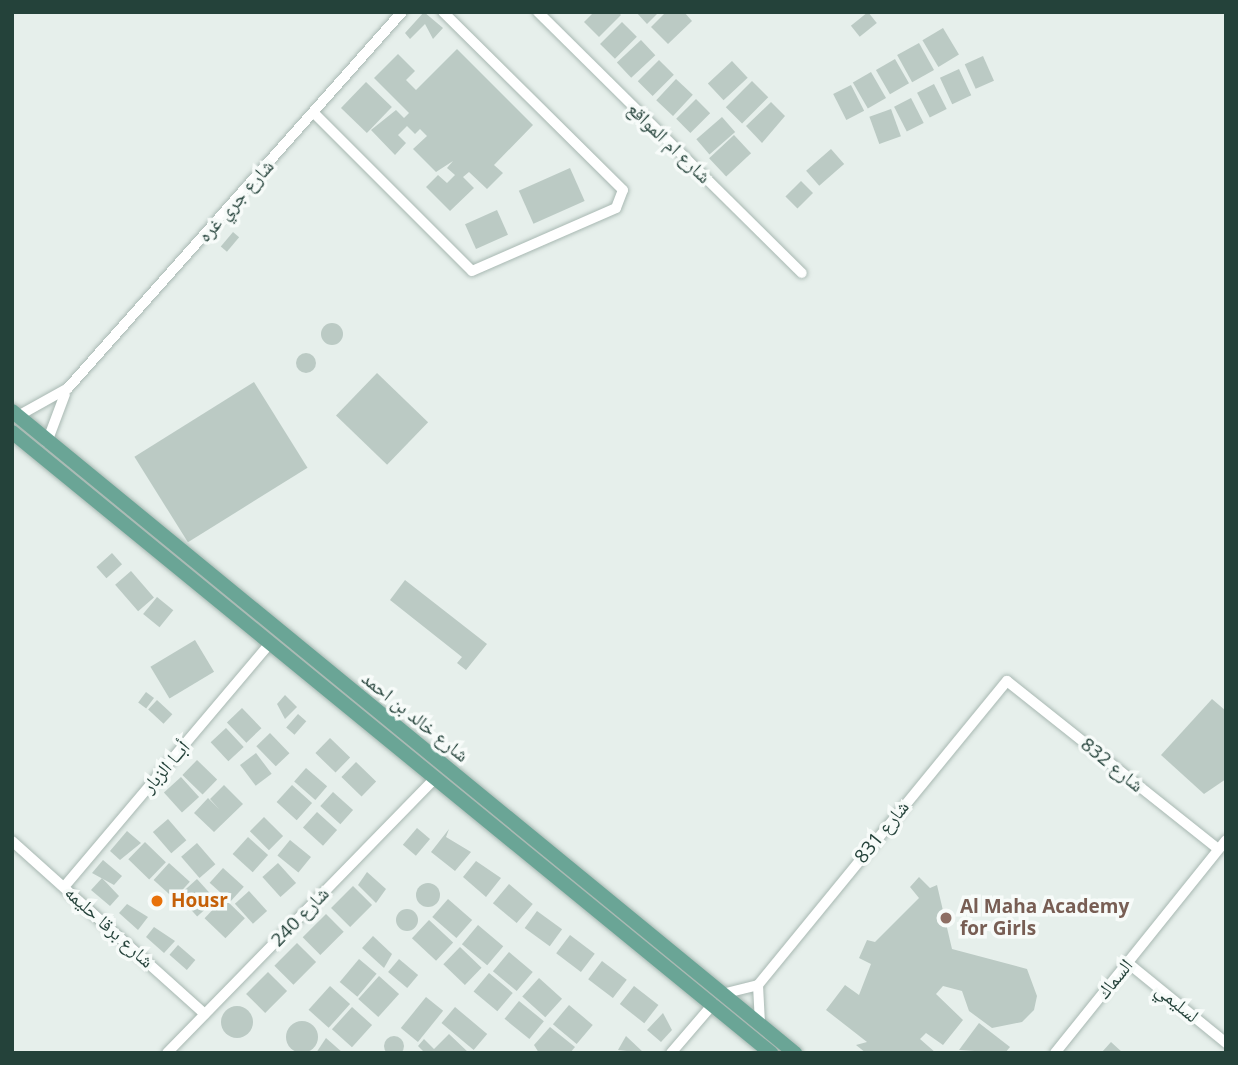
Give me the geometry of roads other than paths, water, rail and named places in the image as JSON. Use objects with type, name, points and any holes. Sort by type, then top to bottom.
[{"type":"main road","name":"شارع خالد بن احمد","points":[[15,414],[718,999],[771,1053]]},
{"type":"main road","name":"شارع خالد بن احمد","points":[[12,432],[432,781],[718,999],[760,1024],[795,1053]]},
{"type":"street","name":"شارع جري غره","points":[[47,443],[68,388],[402,12]]},
{"type":"street","points":[[314,113],[472,271],[616,208],[623,190],[443,12]]},
{"type":"street","name":"شارع ام المواقع","points":[[538,12],[802,273]]},
{"type":"street","name":"شارع جري غره","points":[[15,414],[68,388]]},
{"type":"street","name":"أبــا الزبار","points":[[64,887],[268,646]]},
{"type":"street","name":"شارع 832","points":[[1007,681],[1222,844]]},
{"type":"street","name":"شارع 831","points":[[758,985],[1007,681]]},
{"type":"street","name":"شارع 240","points":[[169,1052],[432,781]]},
{"type":"street","name":"شارع برقا حليمه","points":[[12,841],[205,1014]]},
{"type":"street","name":"السماك","points":[[1055,1053],[1222,844]]},
{"type":"street","name":"لسليمي","points":[[1128,963],[1226,1043]]},
{"type":"street","points":[[671,1053],[718,999],[758,985],[760,1024]]},
{"type":"place","name":"Housr","points":[[157,901]]},
{"type":"place","name":"Al Maha Academy for Girls","points":[[946,918]]}]
